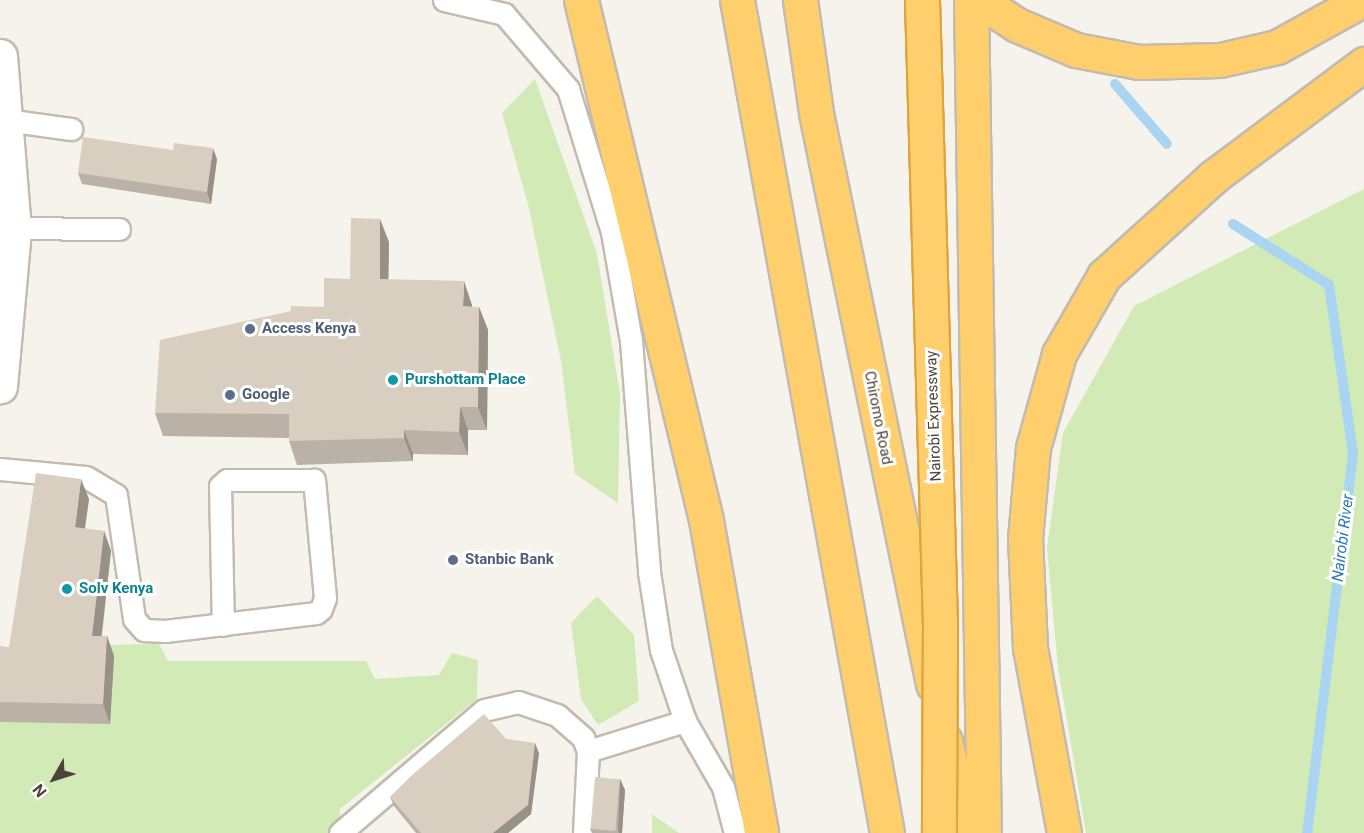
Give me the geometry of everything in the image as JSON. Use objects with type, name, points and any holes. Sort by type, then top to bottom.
[{"type":"highway","points":[[581,0],[706,520],[761,833]]},
{"type":"highway","points":[[736,0],[887,833]]},
{"type":"highway","name":"Chiromo Road","points":[[800,0],[816,113],[967,833]]},
{"type":"highway","name":"Nairobi Expressway","points":[[922,0],[940,625],[939,833]]},
{"type":"highway","points":[[971,0],[984,833]]},
{"type":"highway","points":[[979,0],[1017,25],[1076,50],[1139,62],[1220,60],[1277,47],[1362,0]]},
{"type":"highway","points":[[1064,833],[1030,648],[1025,539],[1033,448],[1059,354],[1104,276],[1213,177],[1364,64]]},
{"type":"street","points":[[0,56],[6,120],[7,229],[0,386]]},
{"type":"lane","points":[[444,0],[504,14],[568,89],[612,232],[631,341],[649,572],[661,650],[685,720],[723,787],[735,833]]},
{"type":"lane","points":[[6,120],[71,129]]},
{"type":"lane","points":[[7,229],[119,229]]},
{"type":"lane","points":[[0,469],[86,477],[116,495],[134,619],[144,630],[223,625],[321,609],[325,598],[314,480],[227,480],[220,486],[223,625]]},
{"type":"lane","points":[[340,833],[471,719],[497,705],[518,702],[551,711],[575,729],[588,751],[584,833]]},
{"type":"lane","points":[[588,751],[685,720]]},
{"type":"green space","points":[[535,79],[597,254],[620,394],[618,503],[575,474],[561,361],[528,204],[502,113]]},
{"type":"green space","points":[[1364,189],[1364,833],[1086,833],[1058,668],[1047,548],[1063,433],[1134,306]]},
{"type":"green space","points":[[597,596],[634,635],[639,701],[598,725],[581,699],[571,623]]},
{"type":"green space","points":[[159,644],[168,661],[366,661],[375,679],[439,675],[452,653],[478,660],[477,699],[340,809],[340,833],[0,833],[0,647]]},
{"type":"green space","points":[[652,814],[679,833],[652,833]]},
{"type":"building","points":[[83,137],[173,150],[174,143],[213,148],[207,192],[78,173]]},
{"type":"building","points":[[351,218],[380,219],[380,279],[464,281],[463,306],[479,307],[478,407],[460,407],[459,432],[404,430],[404,438],[289,441],[289,414],[155,413],[160,340],[291,311],[291,306],[324,307],[324,278],[350,279]]},
{"type":"building","points":[[36,473],[81,479],[75,527],[104,531],[92,636],[107,636],[103,704],[0,702],[0,646],[9,648]]},
{"type":"building","points":[[484,714],[506,739],[535,743],[528,805],[493,833],[421,833],[390,797],[412,775]]},
{"type":"building","points":[[595,777],[620,779],[615,831],[590,829]]},
{"type":"waterway","name":"Nairobi River","points":[[1115,84],[1167,144]]},
{"type":"waterway","name":"Nairobi River","points":[[1233,224],[1329,285],[1353,454],[1307,833]]},
{"type":"place","name":"Access Kenya","points":[[250,329]]},
{"type":"place","name":"Purshottam Place","points":[[393,380]]},
{"type":"place","name":"Google","points":[[230,395]]},
{"type":"place","name":"Stanbic Bank","points":[[453,560]]},
{"type":"place","name":"Solv Kenya","points":[[67,589]]}]
